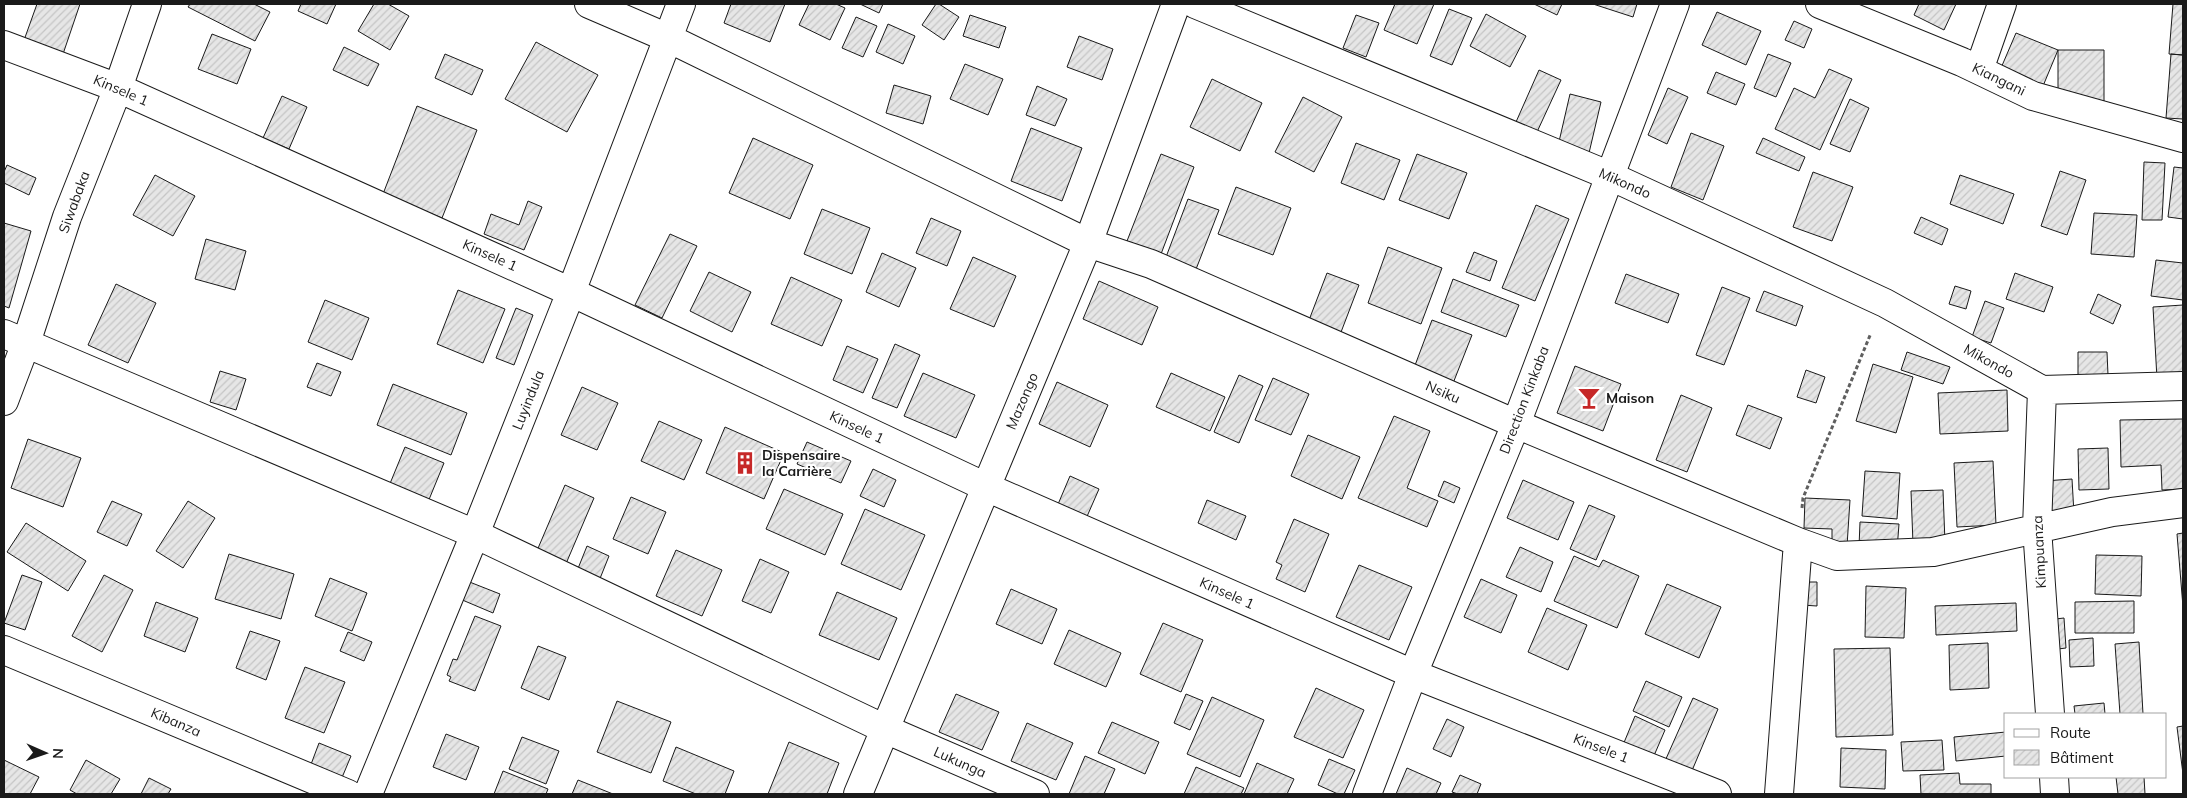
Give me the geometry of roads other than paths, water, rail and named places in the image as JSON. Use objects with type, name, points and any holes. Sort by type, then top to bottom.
[{"type":"street","name":"Siwabaka","points":[[4,401],[15,338],[67,217],[118,88],[147,4]]},
{"type":"street","name":"Nsiku","points":[[589,4],[668,38],[1088,243],[1151,264],[1516,424],[1798,542],[1837,556],[1933,552],[2112,512],[2183,503]]},
{"type":"street","name":"Luyindula","points":[[368,794],[475,534],[571,292],[681,4]]},
{"type":"street","name":"Mazongo","points":[[858,794],[1088,243],[1176,4]]},
{"type":"street","name":"Mikondo","points":[[1195,4],[1608,175],[1885,303],[2042,390]]},
{"type":"street","name":"Direction Kinkaba","points":[[1367,794],[1413,674],[1516,424],[1608,175],[1674,4]]},
{"type":"street","name":"Kiangani","points":[[1820,4],[1979,70],[2033,96],[2183,138]]},
{"type":"street","points":[[1979,70],[2002,4]]},
{"type":"street","name":"Kinsele 1","points":[[4,45],[118,88],[571,292],[986,487],[1413,674],[1717,794]]},
{"type":"street","name":"Lukunga","points":[[15,338],[475,534],[885,729],[1035,794]]},
{"type":"street","points":[[2042,390],[2183,386]]},
{"type":"street","name":"Kimpuanza","points":[[2042,390],[2037,528],[2050,713]]},
{"type":"street","points":[[1779,794],[1798,542]]},
{"type":"street","name":"Kibanza","points":[[4,650],[348,794]]},
{"type":"street","points":[[2054,778],[2055,794]]},
{"type":"place","name":"Maison","points":[[1589,398]]},
{"type":"place","name":"Dispensaire la Carrière","points":[[745,463]]}]
